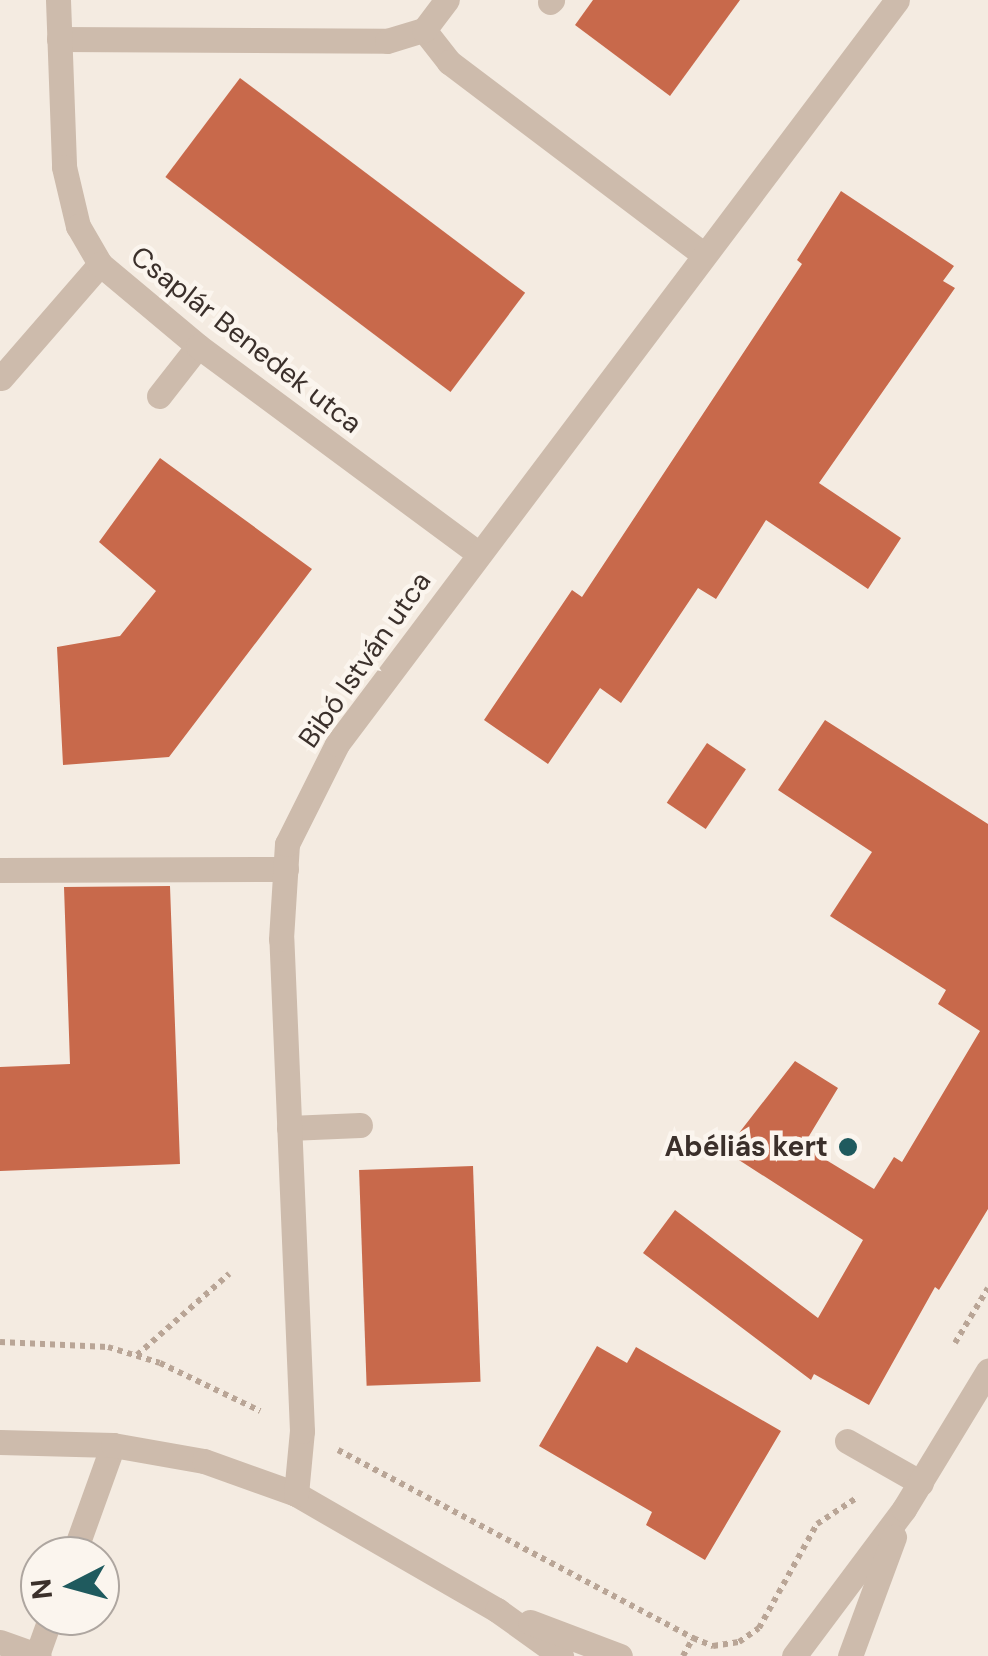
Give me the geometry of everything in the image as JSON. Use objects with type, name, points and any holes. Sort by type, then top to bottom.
[{"type":"street","name":"Csaplár Benedek utca","points":[[58,0],[64,167],[78,226],[100,264],[198,346],[478,554]]},
{"type":"street","points":[[59,39],[387,41],[424,30],[448,0]]},
{"type":"street","name":"Bibó István utca","points":[[296,1494],[302,1431],[281,939],[287,844],[337,744],[897,0]]},
{"type":"street","points":[[424,30],[449,62],[704,256]]},
{"type":"street","points":[[2,378],[100,264]]},
{"type":"street","points":[[0,344],[29,348]]},
{"type":"street","points":[[159,396],[198,346]]},
{"type":"street","points":[[0,870],[286,869]]},
{"type":"street","points":[[288,1128],[360,1125]]},
{"type":"street","points":[[794,1656],[904,1509],[988,1371]]},
{"type":"street","points":[[847,1441],[920,1483]]},
{"type":"street","points":[[0,1442],[113,1446],[204,1462],[296,1494],[497,1610],[561,1656]]},
{"type":"street","points":[[79,1536],[113,1446]]},
{"type":"street","points":[[850,1656],[904,1509]]},
{"type":"street","points":[[497,1610],[620,1656]]},
{"type":"street","points":[[0,1642],[38,1655]]},
{"type":"path","points":[[136,1356],[229,1274]]},
{"type":"path","points":[[0,1342],[108,1347],[136,1356],[302,1431],[713,1646],[739,1642],[759,1628],[817,1524]]},
{"type":"path","points":[[683,1656],[692,1638]]},
{"type":"building","points":[[593,0],[740,0],[670,96],[575,25]]},
{"type":"building","points":[[240,78],[525,293],[450,392],[165,177]]},
{"type":"building","points":[[841,191],[954,266],[943,281],[955,288],[819,483],[901,538],[868,589],[766,520],[716,599],[698,588],[621,703],[600,688],[548,764],[484,720],[572,590],[582,597],[802,264],[797,260]]},
{"type":"building","points":[[160,458],[312,569],[169,757],[63,765],[57,647],[120,636],[156,591],[99,542]]},
{"type":"building","points":[[825,720],[988,824],[988,1209],[939,1290],[935,1287],[869,1405],[814,1374],[811,1380],[643,1253],[675,1210],[818,1318],[863,1240],[725,1151],[795,1061],[838,1088],[803,1146],[874,1189],[894,1157],[902,1162],[980,1031],[938,1004],[946,990],[830,916],[872,852],[778,790]]},
{"type":"building","points":[[707,743],[746,769],[706,829],[667,803]]},
{"type":"building","points":[[170,886],[180,1164],[0,1171],[0,1067],[70,1064],[64,887]]},
{"type":"building","points":[[473,1166],[481,1382],[367,1386],[359,1170]]},
{"type":"building","points":[[597,1346],[627,1363],[636,1347],[781,1431],[705,1560],[646,1525],[652,1512],[539,1446]]},
{"type":"place","name":"Abéliás kert","points":[[848,1147]]}]
